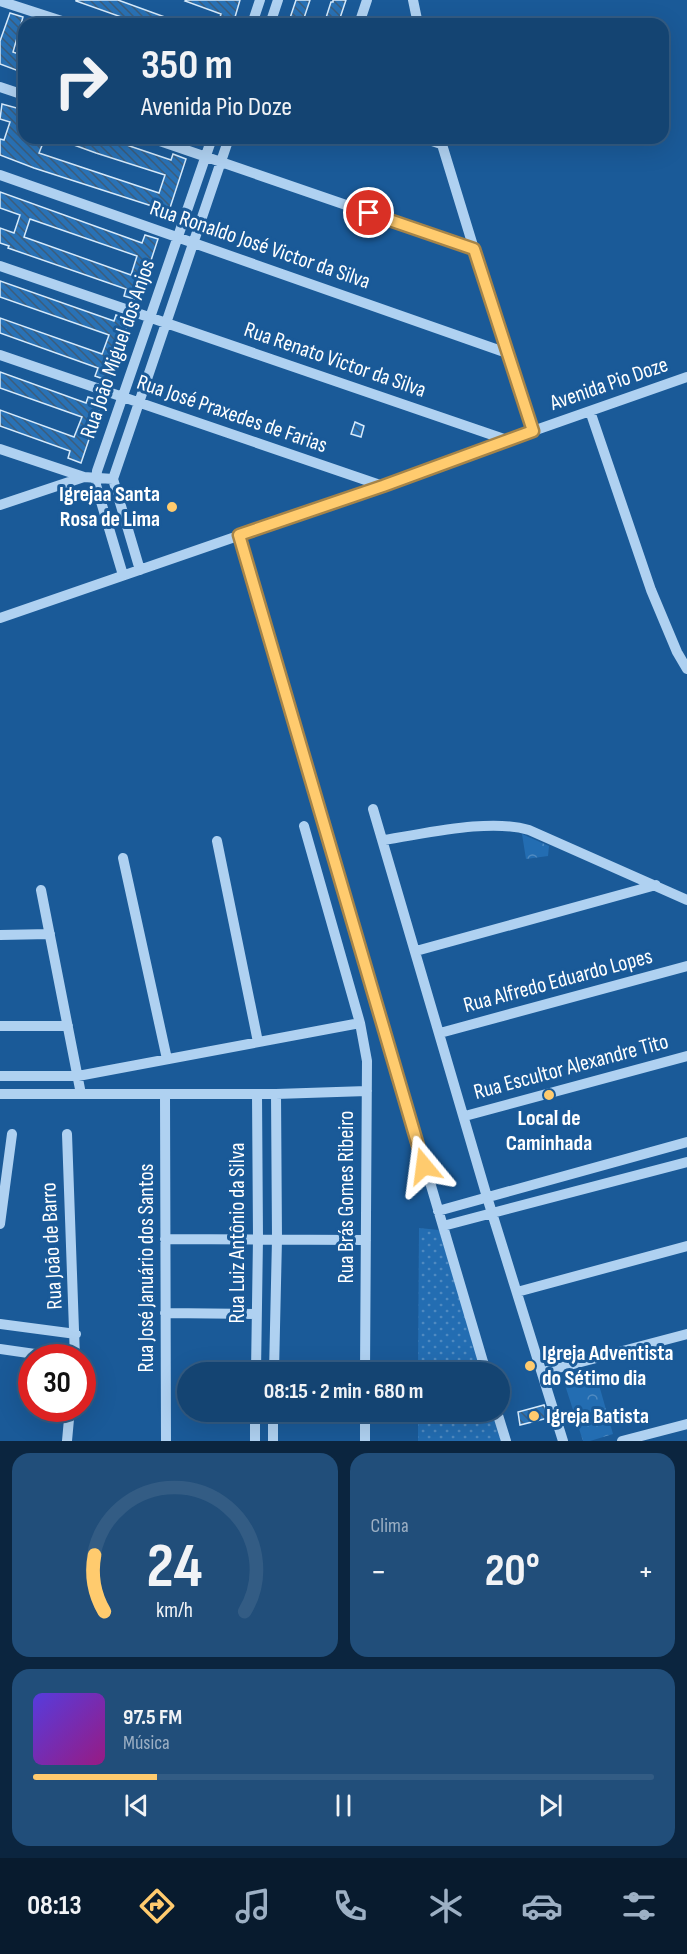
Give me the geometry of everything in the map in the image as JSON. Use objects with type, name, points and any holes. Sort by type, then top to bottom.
[{"type":"street","points":[[254,18],[260,0]]},
{"type":"street","points":[[361,18],[367,0]]},
{"type":"street","points":[[413,0],[417,18]]},
{"type":"street","points":[[0,1],[52,18]]},
{"type":"street","points":[[272,18],[276,1]]},
{"type":"street","points":[[0,87],[18,93]]},
{"type":"street","points":[[169,144],[474,249]]},
{"type":"street","name":"Rua João Miguel dos Anjos","points":[[90,478],[122,397],[210,144]]},
{"type":"street","name":"Rua João Miguel dos Anjos","points":[[113,479],[228,144]]},
{"type":"street","points":[[442,144],[533,431]]},
{"type":"street","name":"Rua Ronaldo José Victor da Silva","points":[[0,175],[507,353]]},
{"type":"street","name":"Rua Renato Victor da Silva","points":[[0,266],[507,440]]},
{"type":"street","name":"Rua José Praxedes de Farias","points":[[0,356],[383,486]]},
{"type":"street","name":"Avenida Pio Doze","points":[[0,618],[383,486],[687,377]]},
{"type":"street","points":[[591,411],[651,590],[676,652],[687,669]]},
{"type":"street","points":[[0,448],[90,478],[113,479],[140,570]]},
{"type":"street","points":[[0,505],[90,478]]},
{"type":"street","points":[[90,478],[96,485],[123,575]]},
{"type":"street","points":[[239,535],[483,1362]]},
{"type":"street","points":[[373,809],[487,1197],[563,1441]]},
{"type":"street","points":[[383,840],[488,825],[515,826],[656,885],[687,901]]},
{"type":"street","name":"Rua Brás Gomes Ribeiro","points":[[304,826],[360,1023],[367,1061],[365,1362]]},
{"type":"street","points":[[217,842],[258,1042]]},
{"type":"street","points":[[123,858],[167,1059]]},
{"type":"street","points":[[416,951],[656,885]]},
{"type":"street","points":[[41,890],[81,1094]]},
{"type":"street","points":[[0,935],[50,934]]},
{"type":"street","name":"Rua Alfredo Eduardo Lopes","points":[[440,1033],[687,966]]},
{"type":"street","points":[[0,1076],[78,1076],[360,1023]]},
{"type":"street","points":[[0,1026],[68,1026]]},
{"type":"street","name":"Rua Escultor Alexandre Tito","points":[[465,1116],[687,1056]]},
{"type":"street","points":[[0,1094],[276,1094],[367,1091]]},
{"type":"street","name":"Rua José Januário dos Santos","points":[[165,1094],[166,1441]]},
{"type":"street","name":"Rua Luiz Antônio da Silva","points":[[256,1362],[257,1094]]},
{"type":"street","name":"Rua Luiz Antônio da Silva","points":[[274,1362],[277,1239],[276,1094]]},
{"type":"street","points":[[0,1224],[12,1134]]},
{"type":"street","name":"Rua João de Barro","points":[[67,1134],[76,1344]]},
{"type":"street","points":[[438,1211],[687,1142]]},
{"type":"street","points":[[443,1226],[687,1162]]},
{"type":"street","points":[[165,1239],[366,1240]]},
{"type":"street","points":[[518,1292],[687,1246]]},
{"type":"street","points":[[165,1313],[256,1314]]},
{"type":"street","points":[[0,1324],[76,1334]]},
{"type":"street","points":[[543,1372],[687,1334]]},
{"type":"street","points":[[0,1349],[18,1352]]},
{"type":"street","points":[[67,1441],[69,1422]]},
{"type":"street","points":[[255,1422],[255,1441]]},
{"type":"street","points":[[273,1422],[273,1441]]},
{"type":"street","points":[[365,1422],[365,1441]]},
{"type":"street","points":[[500,1422],[506,1441]]},
{"type":"street","points":[[622,1441],[687,1424]]},
{"type":"green space","points":[[522,834],[549,846],[548,856],[526,859]]},
{"type":"green space","points":[[419,1228],[439,1230],[479,1362],[418,1362]]},
{"type":"green space","points":[[597,1378],[613,1434],[583,1441],[565,1385]]},
{"type":"green space","points":[[418,1422],[496,1422],[501,1441],[418,1441]]},
{"type":"building","points":[[118,0],[168,18],[124,18],[76,1]]},
{"type":"building","points":[[240,0],[235,18],[220,18],[221,14],[185,1]]},
{"type":"building","points":[[296,0],[310,0],[304,18],[290,18]]},
{"type":"building","points":[[333,0],[346,0],[340,18],[326,18],[331,2]]},
{"type":"building","points":[[10,13],[23,17],[18,18],[18,34],[13,52],[18,54],[18,71],[0,64],[0,41]]},
{"type":"building","points":[[2,104],[18,108],[18,144],[43,144],[39,153],[159,193],[165,175],[71,144],[124,144],[171,160],[173,154],[186,159],[166,220],[152,215],[155,207],[0,155],[0,139],[4,140],[10,122],[0,119]]},
{"type":"building","points":[[0,192],[142,243],[145,235],[158,239],[138,300],[124,296],[126,289],[8,248],[9,246],[0,243],[0,228],[14,233],[20,215],[0,208]],"holes":[[[30,219],[137,256],[131,275],[24,237]]]},
{"type":"building","points":[[0,281],[114,321],[116,315],[129,320],[109,381],[95,376],[98,368],[0,333],[0,318],[102,354],[109,335],[0,297]]},
{"type":"building","points":[[0,372],[86,403],[88,397],[102,401],[81,463],[68,458],[70,451],[0,426],[0,410],[74,437],[82,417],[0,388]]},
{"type":"building","points":[[355,422],[364,426],[361,437],[351,434]]},
{"type":"building","name":"Igreja Batista","points":[[544,1405],[548,1418],[520,1425],[518,1412]]},
{"type":"place","name":"Igrejaa Santa Rosa de Lima","points":[[172,507]]},
{"type":"place","name":"Local de Caminhada","points":[[549,1095]]},
{"type":"place","name":"Igreja Adventista do Sétimo dia","points":[[530,1366]]},
{"type":"place","name":"Igreja Batista","points":[[534,1416]]},
{"type":"route","points":[[369,213],[474,249],[533,431],[383,486],[239,535],[424,1166]]}]
